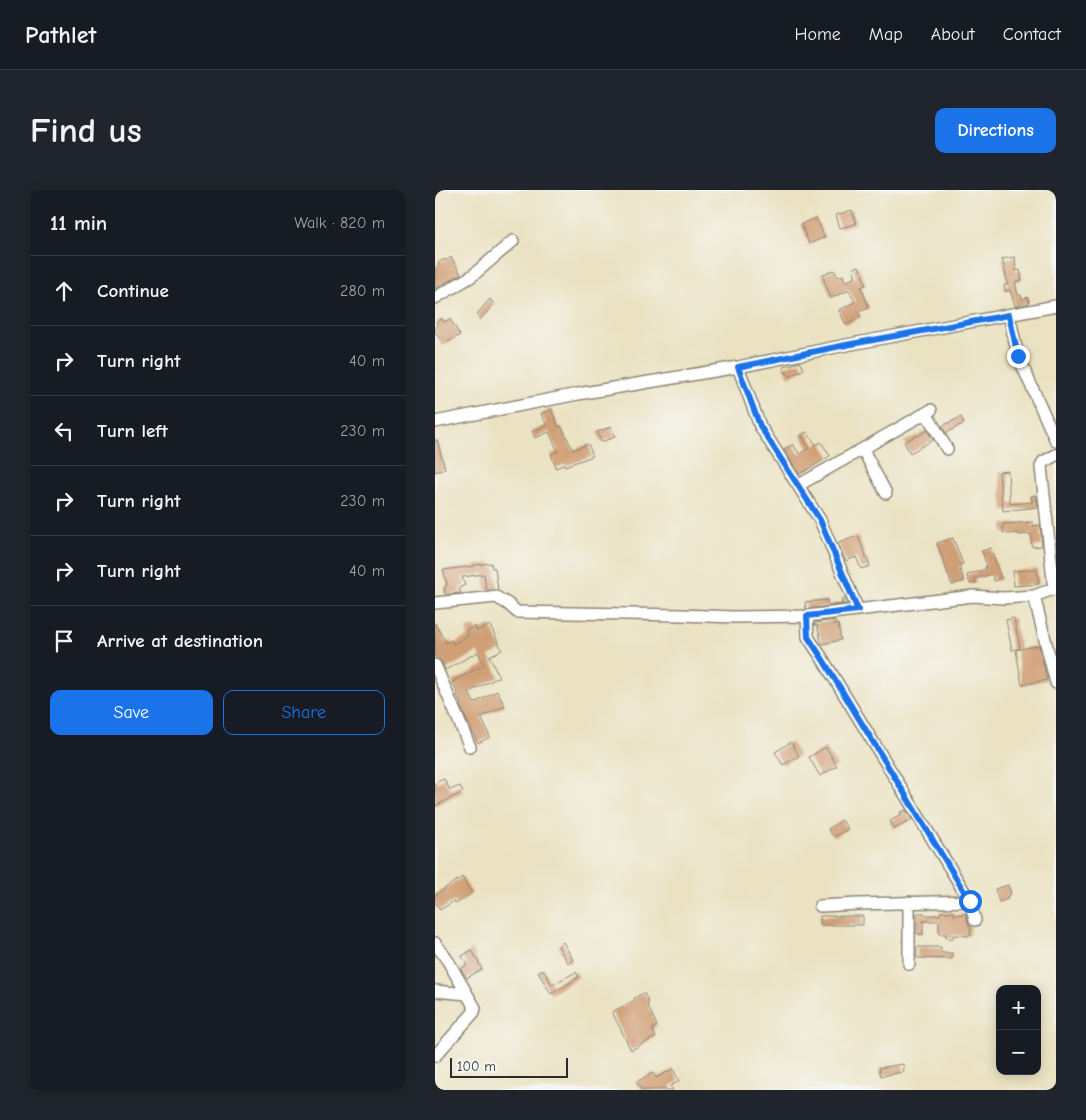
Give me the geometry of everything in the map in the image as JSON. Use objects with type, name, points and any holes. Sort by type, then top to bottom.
[{"type":"street","points":[[435,298],[472,276],[513,242]]},
{"type":"street","points":[[435,422],[578,394],[738,367],[1056,306]]},
{"type":"street","points":[[1009,315],[1018,356],[1056,441]]},
{"type":"street","points":[[738,367],[760,426],[820,520],[858,610]]},
{"type":"street","points":[[799,485],[929,411],[947,449]]},
{"type":"street","points":[[863,450],[886,493]]},
{"type":"street","points":[[435,603],[496,597],[517,612],[681,614],[734,618],[807,616],[973,596],[1003,598],[1034,596],[1055,588],[1041,467],[1043,462],[1056,455]]},
{"type":"street","points":[[1034,596],[1056,683]]},
{"type":"street","points":[[807,616],[808,637],[970,901],[975,920]]},
{"type":"street","points":[[435,665],[470,747]]},
{"type":"street","points":[[820,906],[970,901]]},
{"type":"street","points":[[909,902],[909,964]]},
{"type":"street","points":[[435,943],[448,961],[475,1008],[474,1012],[435,1055]]},
{"type":"street","points":[[435,991],[467,994]]},
{"type":"building","points":[[852,210],[856,224],[840,228],[836,215]]},
{"type":"building","points":[[816,218],[825,237],[809,244],[801,224]]},
{"type":"building","points":[[451,257],[461,274],[435,289],[435,268],[439,265],[438,263],[445,259],[446,261]]},
{"type":"building","points":[[1015,257],[1016,271],[1020,270],[1022,280],[1015,282],[1018,295],[1021,295],[1022,299],[1028,297],[1029,303],[1015,306],[1010,290],[1005,291],[1004,285],[1008,284],[1002,259]]},
{"type":"building","points":[[859,266],[866,285],[861,287],[869,308],[858,312],[861,317],[846,325],[839,310],[855,302],[849,290],[831,298],[822,275],[834,270],[838,277],[843,275],[845,282],[856,277],[853,268]]},
{"type":"building","points":[[490,299],[494,304],[480,320],[477,314]]},
{"type":"building","points":[[442,319],[444,322],[450,319],[460,335],[443,345],[435,331],[435,327],[438,325],[436,322]]},
{"type":"building","points":[[800,362],[804,369],[789,377],[783,367]]},
{"type":"building","points":[[551,409],[573,450],[588,444],[593,456],[556,468],[551,454],[558,451],[549,432],[535,438],[532,431],[547,425],[541,414]]},
{"type":"building","points":[[961,417],[964,423],[946,433],[942,426]]},
{"type":"building","points":[[611,427],[615,437],[601,442],[597,432]]},
{"type":"building","points":[[927,430],[933,440],[910,453],[904,442]]},
{"type":"building","points":[[807,432],[816,445],[821,442],[830,456],[800,474],[784,450],[793,444],[799,454],[809,448],[801,435]]},
{"type":"building","points":[[435,440],[437,440],[445,469],[435,472]]},
{"type":"building","points":[[1008,471],[1010,504],[1032,502],[1031,496],[1036,495],[1038,507],[1003,511],[999,472]]},
{"type":"building","points":[[1033,522],[1033,526],[1040,525],[1042,546],[1032,547],[1031,534],[1003,533],[1003,524]]},
{"type":"building","points":[[858,536],[870,566],[861,569],[856,557],[846,561],[838,543]]},
{"type":"building","points":[[953,538],[963,564],[959,565],[964,581],[952,585],[937,543]]},
{"type":"building","points":[[991,548],[1001,579],[994,581],[992,574],[975,579],[976,583],[970,584],[967,575],[986,569],[985,566],[987,566],[982,551]]},
{"type":"building","points":[[491,563],[492,568],[495,568],[498,590],[486,590],[484,574],[462,577],[465,585],[459,588],[461,593],[445,594],[444,589],[447,584],[443,570]]},
{"type":"building","points":[[1037,569],[1039,584],[1014,586],[1013,571]]},
{"type":"building","points":[[842,599],[845,599],[847,604],[806,609],[805,602],[827,600],[828,605],[842,604]]},
{"type":"building","points":[[1014,618],[1020,648],[1012,650],[1006,620]]},
{"type":"building","points":[[835,620],[835,625],[838,624],[841,640],[822,644],[815,623]]},
{"type":"building","points":[[435,623],[446,643],[451,640],[453,644],[468,636],[466,630],[475,626],[477,631],[490,625],[502,650],[489,656],[499,677],[469,692],[474,703],[497,691],[505,706],[481,717],[490,737],[478,743],[460,705],[458,694],[452,682],[484,665],[478,652],[445,670],[442,662],[435,656]]},
{"type":"building","points":[[1039,645],[1047,680],[1022,685],[1016,650]]},
{"type":"building","points":[[791,742],[799,756],[783,765],[775,752]]},
{"type":"building","points":[[826,747],[837,766],[820,776],[809,757]]},
{"type":"building","points":[[444,779],[450,790],[460,786],[463,792],[435,806],[435,783]]},
{"type":"building","points":[[906,810],[912,820],[894,829],[890,821],[901,815],[900,812]]},
{"type":"building","points":[[842,820],[848,829],[834,837],[828,829]]},
{"type":"building","points":[[462,877],[472,893],[456,904],[454,901],[440,910],[435,902],[435,895]]},
{"type":"building","points":[[1008,885],[1011,894],[1007,896],[1008,899],[999,902],[995,889]]},
{"type":"building","points":[[940,912],[954,912],[954,915],[966,914],[969,926],[971,927],[970,936],[953,935],[953,939],[946,938],[946,934],[939,934],[939,921],[923,921],[923,934],[917,934],[917,913],[940,915]]},
{"type":"building","points":[[820,916],[863,916],[863,925],[820,925]]},
{"type":"building","points":[[563,942],[573,960],[568,963],[558,946]]},
{"type":"building","points":[[917,947],[941,947],[941,953],[952,953],[952,959],[917,958]]},
{"type":"building","points":[[472,950],[482,969],[467,978],[461,969],[467,965],[462,956]]},
{"type":"building","points":[[543,969],[552,985],[576,972],[579,977],[551,994],[538,972]]},
{"type":"building","points":[[644,993],[657,1026],[652,1029],[656,1037],[631,1050],[612,1012]]},
{"type":"building","points":[[903,1064],[904,1072],[881,1076],[879,1068]]},
{"type":"building","points":[[673,1069],[679,1081],[670,1086],[673,1090],[642,1090],[636,1082],[653,1073],[656,1078]]},
{"type":"route","points":[[970,901],[808,637],[807,616],[858,610],[820,520],[760,426],[738,367],[1009,315],[1018,356]]}]
